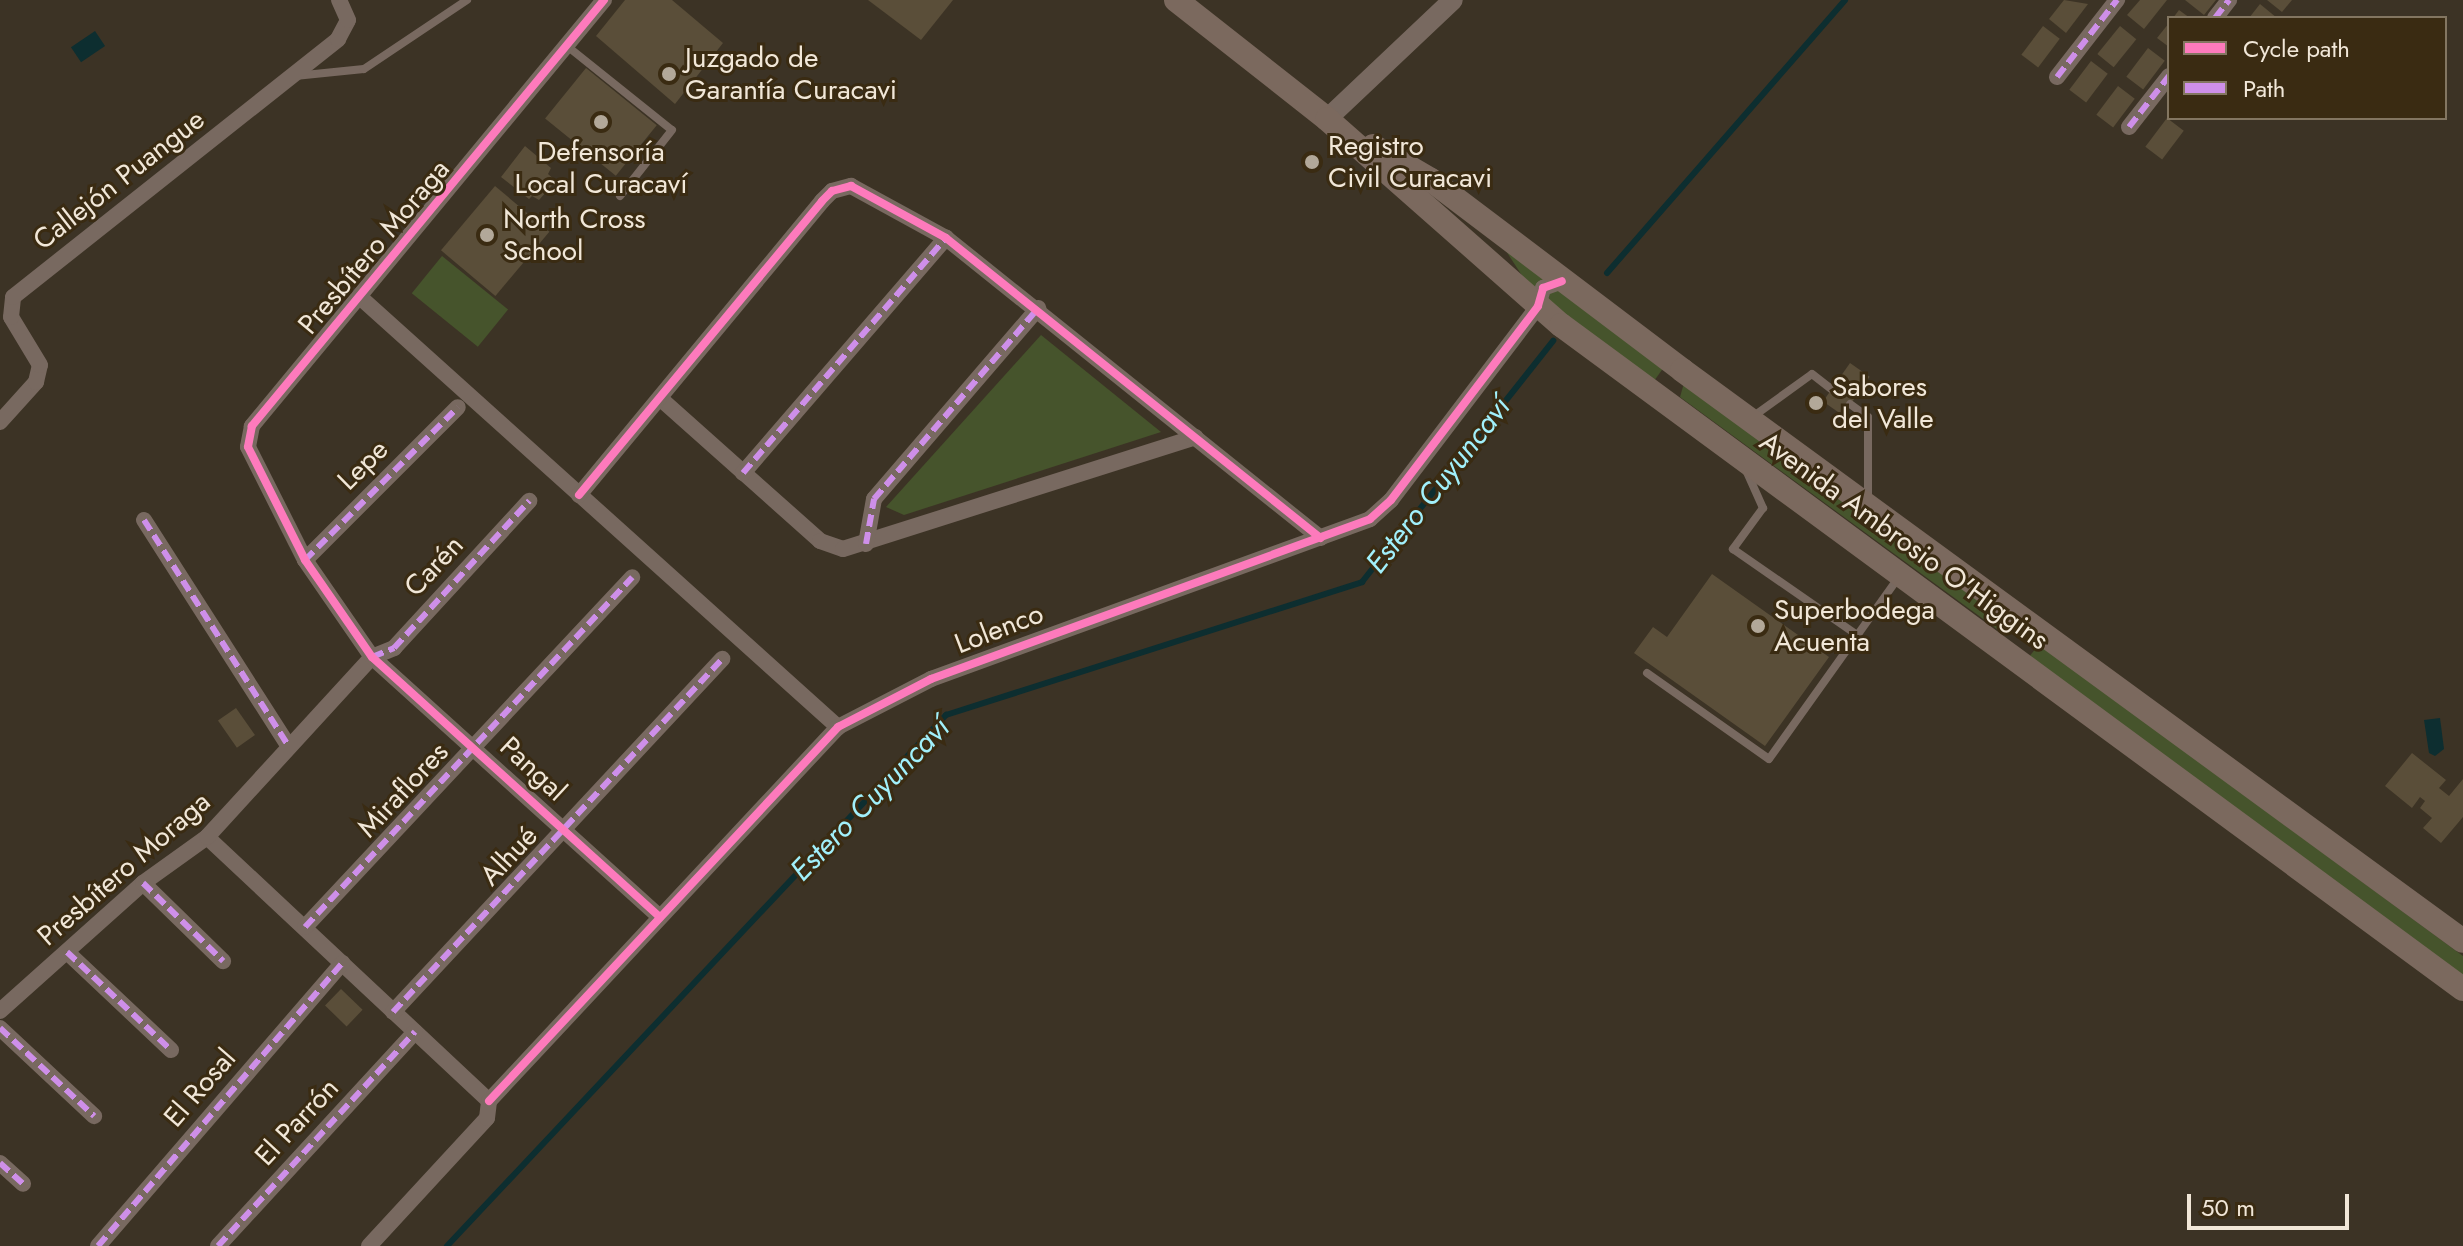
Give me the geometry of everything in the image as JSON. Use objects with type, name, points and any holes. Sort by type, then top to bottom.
[{"type":"main road","name":"Avenida Ambrosio O'Higgins","points":[[1176,0],[1327,119],[1538,306],[1742,460],[2463,989]]},
{"type":"main road","name":"Avenida Ambrosio O'Higgins","points":[[1327,119],[1431,180],[1562,281],[2034,623],[2463,941]]},
{"type":"main road","points":[[2007,654],[2030,644],[2034,623]]},
{"type":"main road","points":[[2316,882],[2316,862],[2338,849]]},
{"type":"street","name":"Callejón Puangue","points":[[0,422],[36,382],[40,365],[11,317],[13,297],[338,39],[348,20],[339,0]]},
{"type":"street","name":"Presbítero Moraga","points":[[0,1011],[143,883],[207,837],[372,657],[305,560],[248,447],[252,426],[361,298],[604,0]]},
{"type":"street","points":[[1327,119],[1453,0]]},
{"type":"street","points":[[2057,77],[2117,0]]},
{"type":"street","points":[[2217,16],[2229,0]]},
{"type":"street","points":[[2129,127],[2167,79]]},
{"type":"street","points":[[579,495],[662,400],[832,191],[851,186],[946,238],[1038,308],[1321,538]]},
{"type":"street","points":[[743,473],[946,238]]},
{"type":"street","name":"Lolenco","points":[[369,1246],[487,1118],[489,1101],[838,727],[931,679],[1100,614],[1321,538],[1382,511],[1538,306],[1543,288],[1562,281]]},
{"type":"street","points":[[361,298],[838,727]]},
{"type":"street","points":[[866,544],[874,499],[1038,308]]},
{"type":"street","points":[[662,400],[827,545],[843,549],[1196,437]]},
{"type":"street","name":"Lepe","points":[[305,560],[458,407]]},
{"type":"street","name":"Carén","points":[[372,657],[394,648],[529,501]]},
{"type":"street","points":[[144,520],[289,747]]},
{"type":"street","name":"Miraflores","points":[[305,927],[632,577]]},
{"type":"street","name":"Pangal","points":[[372,657],[476,746],[660,917]]},
{"type":"street","name":"Alhué","points":[[393,1012],[722,659]]},
{"type":"street","points":[[207,837],[489,1101]]},
{"type":"street","points":[[143,883],[223,961]]},
{"type":"street","points":[[67,952],[171,1050]]},
{"type":"street","name":"El Rosal","points":[[98,1246],[342,963]]},
{"type":"street","points":[[0,1028],[94,1116]]},
{"type":"street","name":"El Parrón","points":[[218,1246],[415,1032]]},
{"type":"street","points":[[0,1163],[23,1184]]},
{"type":"lane","points":[[294,76],[364,69],[467,0]]},
{"type":"lane","points":[[567,46],[672,130],[620,196]]},
{"type":"lane","points":[[1751,419],[1812,374],[1831,389]]},
{"type":"lane","points":[[1850,404],[1868,417],[1868,503]]},
{"type":"lane","points":[[1742,460],[1763,508],[1733,549],[1857,635]]},
{"type":"lane","points":[[1647,673],[1769,759],[1900,576]]},
{"type":"green space","points":[[1506,251],[1664,367],[1654,381],[1556,307],[1523,277]]},
{"type":"green space","points":[[442,256],[508,309],[478,347],[412,293]]},
{"type":"green space","points":[[1041,335],[1161,432],[904,515],[886,507]]},
{"type":"green space","points":[[1684,383],[2012,625],[2009,632],[2001,632],[1680,397]]},
{"type":"green space","points":[[2039,644],[2463,956],[2463,977],[2026,661]]},
{"type":"water","points":[[95,31],[105,46],[81,62],[71,47]]},
{"type":"water","points":[[2440,718],[2444,749],[2435,756],[2429,753],[2424,720]]},
{"type":"building","name":"Juzgado de Garantía Curacavi","points":[[625,0],[672,0],[723,43],[675,104],[596,36]]},
{"type":"building","points":[[868,0],[953,0],[921,40]]},
{"type":"building","points":[[2064,0],[2088,4],[2066,33],[2049,19]]},
{"type":"building","points":[[2140,0],[2167,0],[2144,29],[2127,15]]},
{"type":"building","points":[[2185,0],[2216,0],[2204,15]]},
{"type":"building","points":[[2267,0],[2292,0],[2282,12]]},
{"type":"building","points":[[2260,4],[2275,16],[2251,16]]},
{"type":"building","points":[[2043,26],[2060,39],[2038,67],[2021,55]]},
{"type":"building","points":[[2120,26],[2136,39],[2114,67],[2097,54]]},
{"type":"building","points":[[2167,26],[2167,46],[2157,38]]},
{"type":"building","points":[[2148,48],[2165,61],[2143,89],[2126,77]]},
{"type":"building","points":[[2091,61],[2108,74],[2086,102],[2069,90]]},
{"type":"building","name":"Defensoría Local Curacaví","points":[[586,68],[657,125],[616,176],[545,119]]},
{"type":"building","points":[[2118,86],[2135,99],[2113,127],[2096,115]]},
{"type":"building","points":[[2167,118],[2184,131],[2162,159],[2145,147]]},
{"type":"building","points":[[525,146],[551,168],[548,174],[556,181],[539,200],[532,196],[529,199],[501,177]]},
{"type":"building","points":[[495,186],[549,232],[495,296],[441,250]]},
{"type":"building","points":[[1850,363],[1870,377],[1843,415],[1823,402]]},
{"type":"building","points":[[1712,574],[1829,657],[1765,746],[1634,653],[1653,627],[1667,637]]},
{"type":"building","points":[[236,708],[255,735],[237,748],[218,721]]},
{"type":"building","points":[[2412,753],[2446,780],[2439,788],[2449,796],[2463,779],[2463,817],[2441,843],[2423,828],[2432,818],[2420,808],[2425,801],[2420,797],[2412,808],[2385,786]]},
{"type":"building","points":[[341,989],[363,1010],[347,1026],[325,1006]]},
{"type":"waterway","name":"Estero Cuyuncaví","points":[[1607,273],[1845,0]]},
{"type":"waterway","name":"Estero Cuyuncaví","points":[[447,1246],[946,715],[1362,582],[1553,341]]},
{"type":"marked path","points":[[2057,77],[2117,0]]},
{"type":"marked path","points":[[2217,16],[2229,0]]},
{"type":"marked path","points":[[2129,127],[2167,79]]},
{"type":"marked path","points":[[743,473],[946,238]]},
{"type":"marked path","points":[[866,544],[874,499],[1038,308]]},
{"type":"marked path","points":[[305,560],[458,407]]},
{"type":"marked path","points":[[372,657],[394,648],[529,501]]},
{"type":"marked path","points":[[144,520],[289,747]]},
{"type":"marked path","points":[[305,927],[632,577]]},
{"type":"marked path","points":[[393,1012],[722,659]]},
{"type":"marked path","points":[[143,883],[223,961]]},
{"type":"marked path","points":[[67,952],[171,1050]]},
{"type":"marked path","points":[[98,1246],[342,963]]},
{"type":"marked path","points":[[0,1028],[94,1116]]},
{"type":"marked path","points":[[218,1246],[415,1032]]},
{"type":"marked path","points":[[0,1163],[23,1184]]},
{"type":"cycle path","points":[[604,0],[252,426],[248,447],[305,560],[372,657],[660,917]]},
{"type":"cycle path","points":[[579,495],[822,201],[832,191],[851,186],[946,238],[1321,538]]},
{"type":"cycle path","points":[[489,1101],[838,727],[931,679],[1370,519],[1391,500],[1538,306],[1543,288],[1562,281]]},
{"type":"place","name":"Juzgado de Garantía Curacavi","points":[[669,74]]},
{"type":"place","name":"Defensoría Local Curacaví","points":[[601,122]]},
{"type":"place","name":"Registro Civil Curacavi","points":[[1312,162]]},
{"type":"place","name":"North Cross School","points":[[487,235]]},
{"type":"place","name":"Sabores del Valle","points":[[1816,403]]},
{"type":"place","name":"Superbodega Acuenta","points":[[1758,626]]}]
